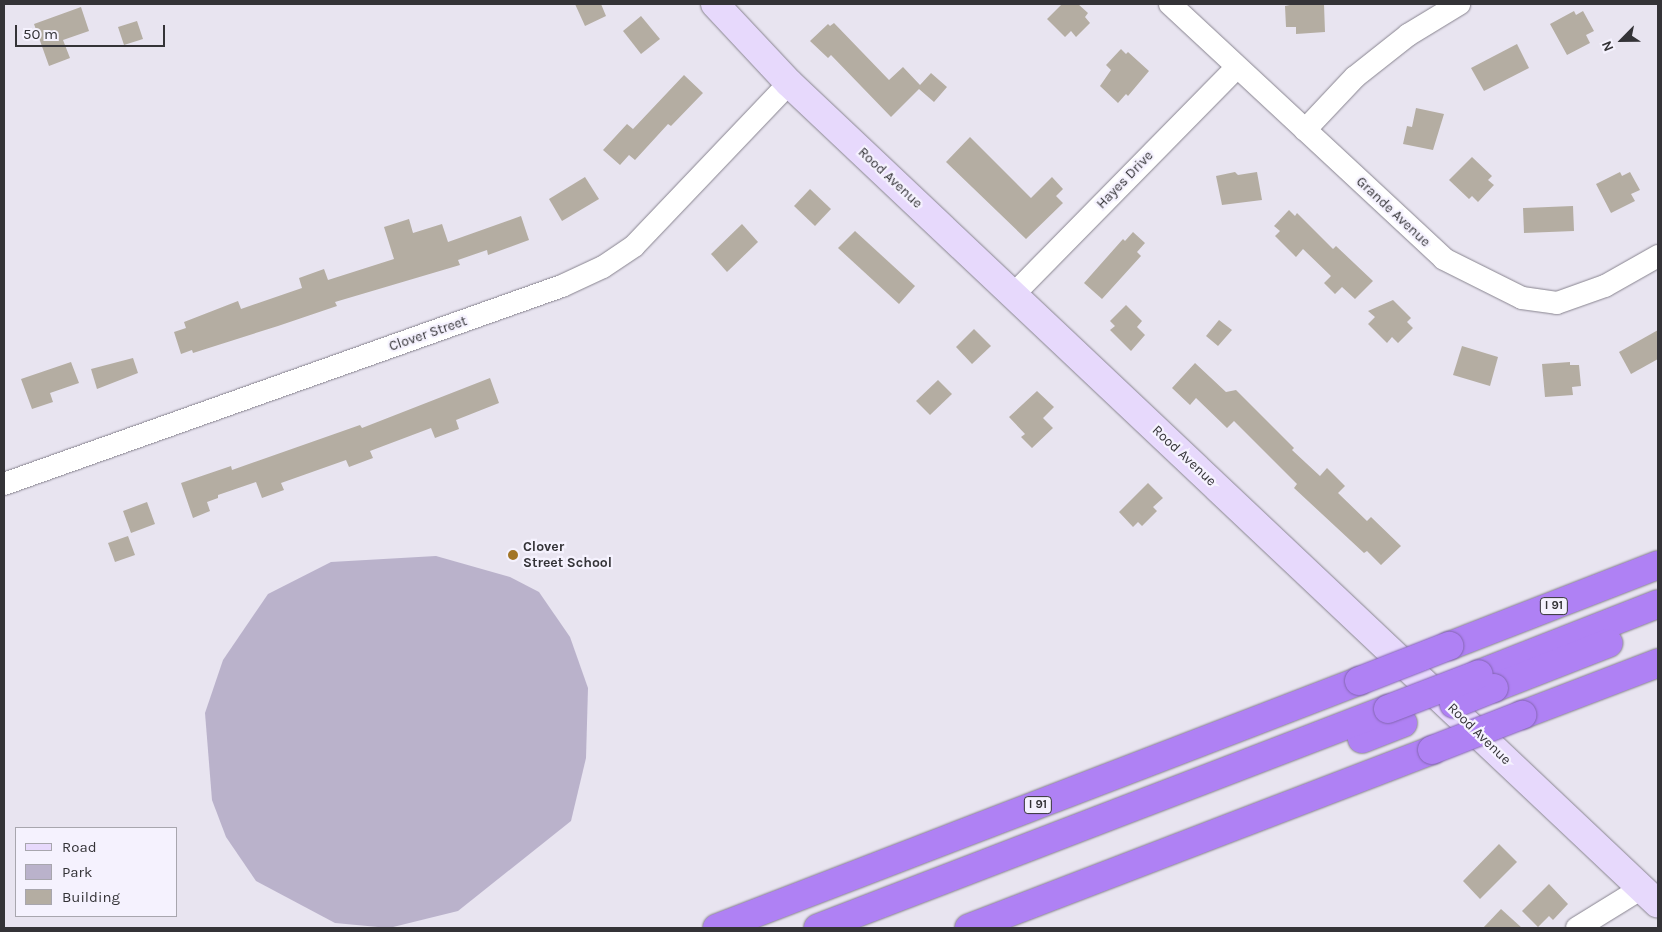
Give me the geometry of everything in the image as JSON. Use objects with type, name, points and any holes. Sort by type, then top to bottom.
[{"type":"highway","name":"I 91","points":[[717,928],[1359,681],[1652,565]]},
{"type":"highway","points":[[871,928],[1486,681],[1658,604]]},
{"type":"highway","points":[[1486,681],[1658,624]]},
{"type":"highway","points":[[969,928],[1658,663]]},
{"type":"highway","points":[[818,928],[1396,716]]},
{"type":"street","name":"Rood Avenue","points":[[715,4],[789,83],[1650,896]]},
{"type":"street","name":"Grande Avenue","points":[[1170,4],[1444,260],[1522,298],[1557,303],[1605,286],[1658,256]]},
{"type":"street","points":[[1305,130],[1355,77],[1408,34],[1459,4]]},
{"type":"street","name":"Hayes Drive","points":[[1014,294],[1237,67]]},
{"type":"street","name":"Clover Street","points":[[4,484],[562,286],[603,268],[634,246],[789,83]]},
{"type":"street","points":[[1577,928],[1650,896]]},
{"type":"green space","points":[[436,556],[510,577],[539,592],[570,637],[588,688],[586,758],[571,821],[458,911],[389,928],[335,923],[256,881],[226,837],[212,800],[205,713],[223,660],[268,594],[331,562]]},
{"type":"building","points":[[575,4],[601,4],[606,16],[585,26]]},
{"type":"building","points":[[1062,4],[1078,4],[1088,13],[1085,17],[1090,23],[1076,37],[1071,31],[1065,37],[1047,19]]},
{"type":"building","points":[[1324,4],[1325,32],[1296,34],[1296,27],[1286,27],[1285,6]]},
{"type":"building","points":[[81,7],[89,31],[63,40],[70,58],[49,66],[34,24]]},
{"type":"building","points":[[1574,11],[1576,15],[1583,11],[1594,31],[1586,35],[1590,43],[1567,55],[1550,24]]},
{"type":"building","points":[[641,16],[660,39],[641,54],[623,31]]},
{"type":"building","points":[[137,21],[143,39],[124,45],[118,27]]},
{"type":"building","points":[[834,23],[889,80],[903,67],[920,85],[931,73],[947,87],[934,102],[919,89],[891,117],[831,55],[828,58],[810,41],[828,24],[830,26]]},
{"type":"building","points":[[1517,44],[1529,68],[1484,91],[1471,68]]},
{"type":"building","points":[[1121,49],[1126,54],[1128,52],[1149,71],[1128,96],[1126,94],[1118,103],[1100,86],[1111,70],[1106,65]]},
{"type":"building","points":[[684,75],[703,93],[671,126],[668,124],[635,160],[629,155],[620,165],[603,150],[627,124],[633,129]]},
{"type":"building","points":[[1416,108],[1444,114],[1433,150],[1403,144],[1407,126],[1412,127]]},
{"type":"building","points":[[970,137],[1031,198],[1052,177],[1063,189],[1056,196],[1063,203],[1026,239],[946,162]]},
{"type":"building","points":[[1472,157],[1492,176],[1488,180],[1494,185],[1478,202],[1472,196],[1469,199],[1449,180]]},
{"type":"building","points":[[1235,172],[1238,175],[1257,172],[1262,200],[1222,205],[1216,176]]},
{"type":"building","points":[[1620,172],[1622,176],[1630,172],[1640,190],[1631,194],[1635,201],[1611,213],[1596,184]]},
{"type":"building","points":[[585,177],[599,199],[562,221],[549,199]]},
{"type":"building","points":[[810,189],[831,209],[815,226],[794,206]]},
{"type":"building","points":[[1573,206],[1574,231],[1524,233],[1523,208]]},
{"type":"building","points":[[1289,210],[1295,216],[1297,213],[1333,249],[1336,246],[1373,281],[1355,299],[1342,287],[1335,294],[1324,283],[1331,276],[1303,249],[1296,257],[1275,236],[1280,231],[1274,226]]},
{"type":"building","points":[[521,216],[529,240],[488,255],[487,250],[458,260],[460,265],[335,302],[337,306],[278,326],[193,353],[192,350],[181,354],[174,332],[186,328],[184,322],[238,301],[241,309],[302,288],[299,278],[324,269],[328,280],[394,259],[384,227],[409,219],[413,233],[442,224],[448,242]]},
{"type":"building","points":[[742,224],[758,242],[727,272],[711,254]]},
{"type":"building","points":[[855,231],[915,286],[899,304],[838,248]]},
{"type":"building","points":[[1133,232],[1145,243],[1137,252],[1141,256],[1102,299],[1084,283],[1123,239],[1125,241]]},
{"type":"building","points":[[1393,300],[1411,318],[1407,322],[1413,328],[1398,343],[1392,337],[1387,343],[1368,324],[1375,317],[1368,311]]},
{"type":"building","points":[[1126,305],[1142,321],[1137,327],[1145,335],[1131,351],[1110,330],[1115,326],[1110,321]]},
{"type":"building","points":[[1219,320],[1232,330],[1218,346],[1206,336]]},
{"type":"building","points":[[974,329],[991,346],[972,364],[956,347]]},
{"type":"building","points":[[1658,330],[1658,359],[1631,374],[1619,352]]},
{"type":"building","points":[[1462,346],[1498,357],[1490,386],[1453,375]]},
{"type":"building","points":[[133,358],[138,373],[97,389],[91,369]]},
{"type":"building","points":[[71,362],[79,383],[50,393],[53,402],[32,409],[21,379]]},
{"type":"building","points":[[1570,362],[1570,365],[1579,365],[1581,386],[1572,387],[1573,395],[1545,397],[1542,364]]},
{"type":"building","points":[[1195,363],[1226,392],[1236,390],[1294,448],[1292,450],[1320,476],[1327,468],[1345,486],[1338,493],[1367,521],[1371,517],[1401,546],[1381,565],[1367,551],[1364,553],[1294,488],[1297,484],[1234,421],[1227,428],[1196,398],[1190,405],[1172,388]]},
{"type":"building","points":[[490,378],[499,403],[456,420],[459,429],[435,438],[431,428],[370,451],[373,458],[349,467],[346,460],[281,483],[284,490],[262,498],[256,482],[218,495],[218,498],[207,502],[210,511],[193,518],[181,483],[231,466],[232,470],[360,425],[362,428]]},
{"type":"building","points":[[938,380],[952,394],[930,415],[916,401]]},
{"type":"building","points":[[1037,391],[1054,407],[1043,418],[1053,428],[1032,448],[1021,437],[1025,434],[1009,417]]},
{"type":"building","points":[[1148,483],[1163,498],[1153,507],[1157,511],[1142,526],[1138,522],[1133,527],[1119,512]]},
{"type":"building","points":[[147,502],[155,524],[131,533],[123,511]]},
{"type":"building","points":[[128,536],[135,555],[115,562],[108,543]]},
{"type":"building","points":[[1499,844],[1517,862],[1480,899],[1463,881]]},
{"type":"building","points":[[1549,884],[1568,904],[1553,920],[1549,916],[1538,927],[1522,911]]},
{"type":"building","points":[[1501,909],[1522,928],[1483,928]]},
{"type":"place","name":"Clover Street School","points":[[513,555]]}]
